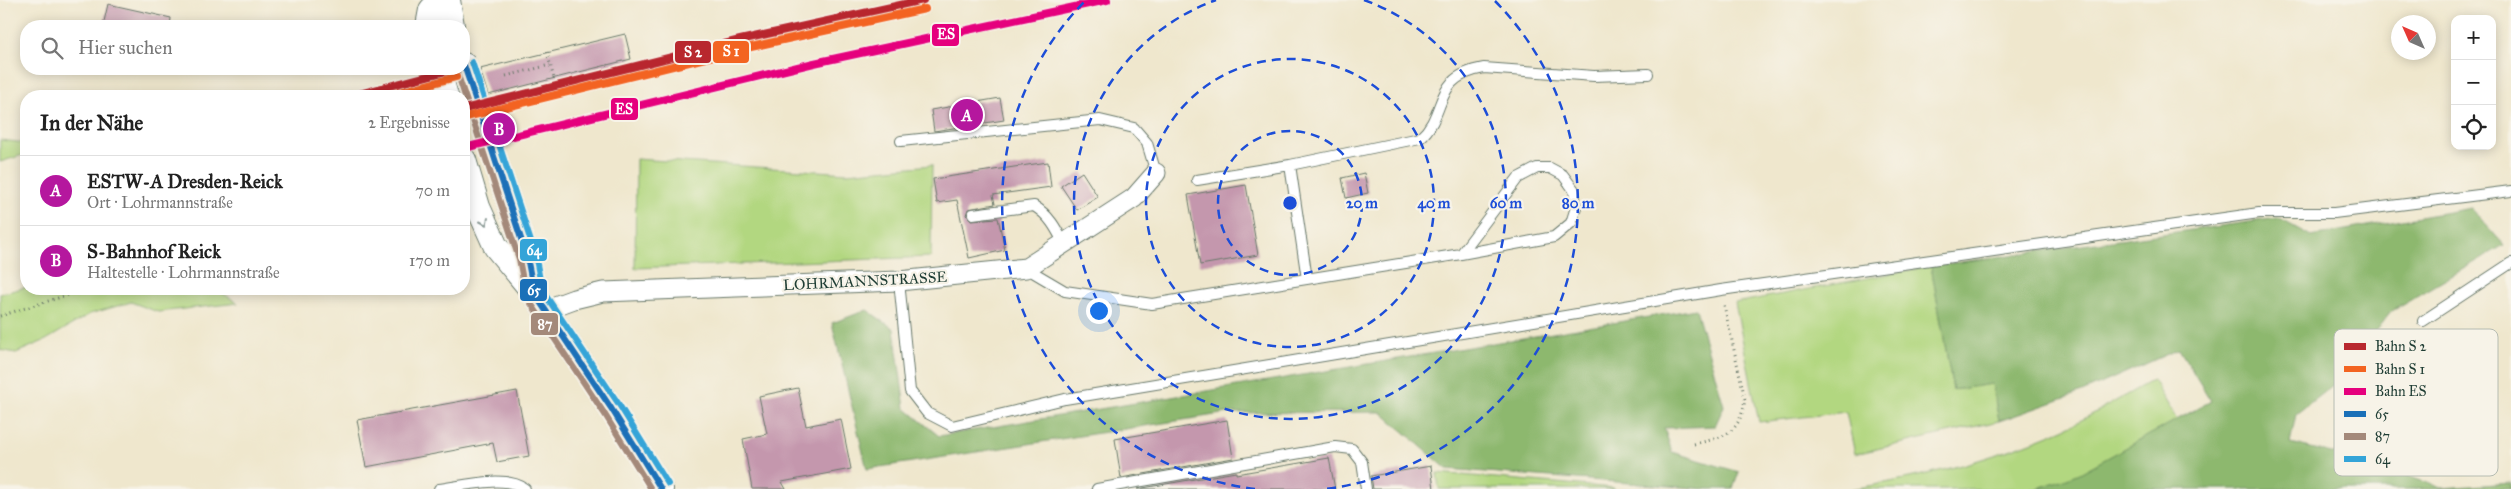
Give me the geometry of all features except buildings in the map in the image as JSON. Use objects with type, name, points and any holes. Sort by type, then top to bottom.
[{"type":"street","points":[[429,20],[431,10],[440,0]]},
{"type":"street","points":[[448,0],[451,20]]},
{"type":"street","points":[[440,75],[444,90]]},
{"type":"street","points":[[467,75],[528,257],[539,302]]},
{"type":"street","name":"LOHRMANNSTRASSE","points":[[539,302],[574,299],[603,292],[899,281],[1026,268],[1134,198],[1156,173]]},
{"type":"street","points":[[470,180],[478,207],[496,247],[539,302],[612,408],[661,489]]},
{"type":"lane","points":[[1197,180],[1290,165],[1420,138],[1430,126],[1445,90],[1454,80],[1471,70],[1484,68],[1594,76],[1648,74]]},
{"type":"lane","points":[[901,141],[1100,120],[1134,128],[1147,143],[1156,173]]},
{"type":"lane","points":[[1290,165],[1307,279]]},
{"type":"lane","points":[[1026,268],[1065,291],[1152,304],[1461,254],[1554,236],[1571,222],[1576,207],[1574,190],[1563,175],[1550,168],[1537,168],[1518,178],[1461,254]]},
{"type":"lane","points":[[899,281],[910,391],[927,413],[952,426],[1065,399],[1721,290],[2259,213],[2334,213],[2511,190]]},
{"type":"lane","points":[[972,214],[1034,206],[1045,213],[1056,226],[1064,244]]},
{"type":"lane","points":[[2423,321],[2511,263]]},
{"type":"lane","points":[[1097,489],[1335,447],[1352,449],[1362,462],[1366,489]]},
{"type":"lane","points":[[439,489],[486,482],[518,484],[525,489]]},
{"type":"path","points":[[547,52],[554,79]]},
{"type":"path","points":[[506,76],[550,65]]},
{"type":"path","points":[[1694,444],[1723,438],[1735,427],[1743,413],[1745,399],[1721,290]]},
{"type":"path","points":[[0,316],[68,295]]},
{"type":"green space","points":[[0,140],[20,142],[20,156],[0,162]]},
{"type":"green space","points":[[636,159],[847,173],[932,165],[931,257],[635,268]]},
{"type":"green space","points":[[2471,208],[2504,245],[2392,311],[2378,329],[2334,329],[2334,384],[2296,414],[2290,443],[2334,454],[2334,476],[2408,476],[2441,488],[2511,483],[2511,489],[2036,489],[2078,474],[2211,401],[2179,349],[2082,392],[1999,421],[1992,384],[1953,390],[1931,266],[2278,218],[2311,236]]},
{"type":"green space","points":[[1931,266],[1953,390],[1992,383],[1999,421],[1855,454],[1846,412],[1759,422],[1735,303]]},
{"type":"green space","points":[[20,289],[20,295],[225,295],[238,303],[158,312],[131,302],[90,314],[46,340],[16,353],[0,350],[0,294]]},
{"type":"green space","points":[[1696,309],[1724,406],[1715,426],[1664,428],[1672,452],[1739,472],[1733,489],[1707,489],[1447,469],[1381,412],[1228,413],[867,469],[832,323],[867,310],[894,329],[905,408],[939,436]]},
{"type":"green space","points":[[2153,380],[2177,420],[2078,475],[2035,489],[1851,489],[1906,479],[1959,466],[2037,440],[2075,424]]},
{"type":"green space","points":[[1437,473],[1614,488],[1615,489],[1439,489]]},
{"type":"transit line","points":[[470,108],[740,40],[923,0]]},
{"type":"transit line","points":[[470,116],[742,49],[925,9]]},
{"type":"transit line","name":"64","points":[[472,62],[535,254],[542,290],[618,403],[668,484]]},
{"type":"transit line","points":[[374,90],[431,75]]},
{"type":"transit line","name":"87","points":[[458,75],[463,90]]},
{"type":"transit line","name":"65","points":[[467,75],[527,257],[534,293],[611,408],[661,489]]},
{"type":"transit line","points":[[407,90],[456,77]]},
{"type":"transit line","name":"87","points":[[470,111],[519,259],[526,296],[604,413],[651,489]]},
{"type":"rail line","name":"ES","points":[[470,147],[814,63],[1107,0]]},
{"type":"place","name":"ESTW-A Dresden-Reick","points":[[967,115]]},
{"type":"place","name":"S-Bahnhof Reick","points":[[499,129]]}]
